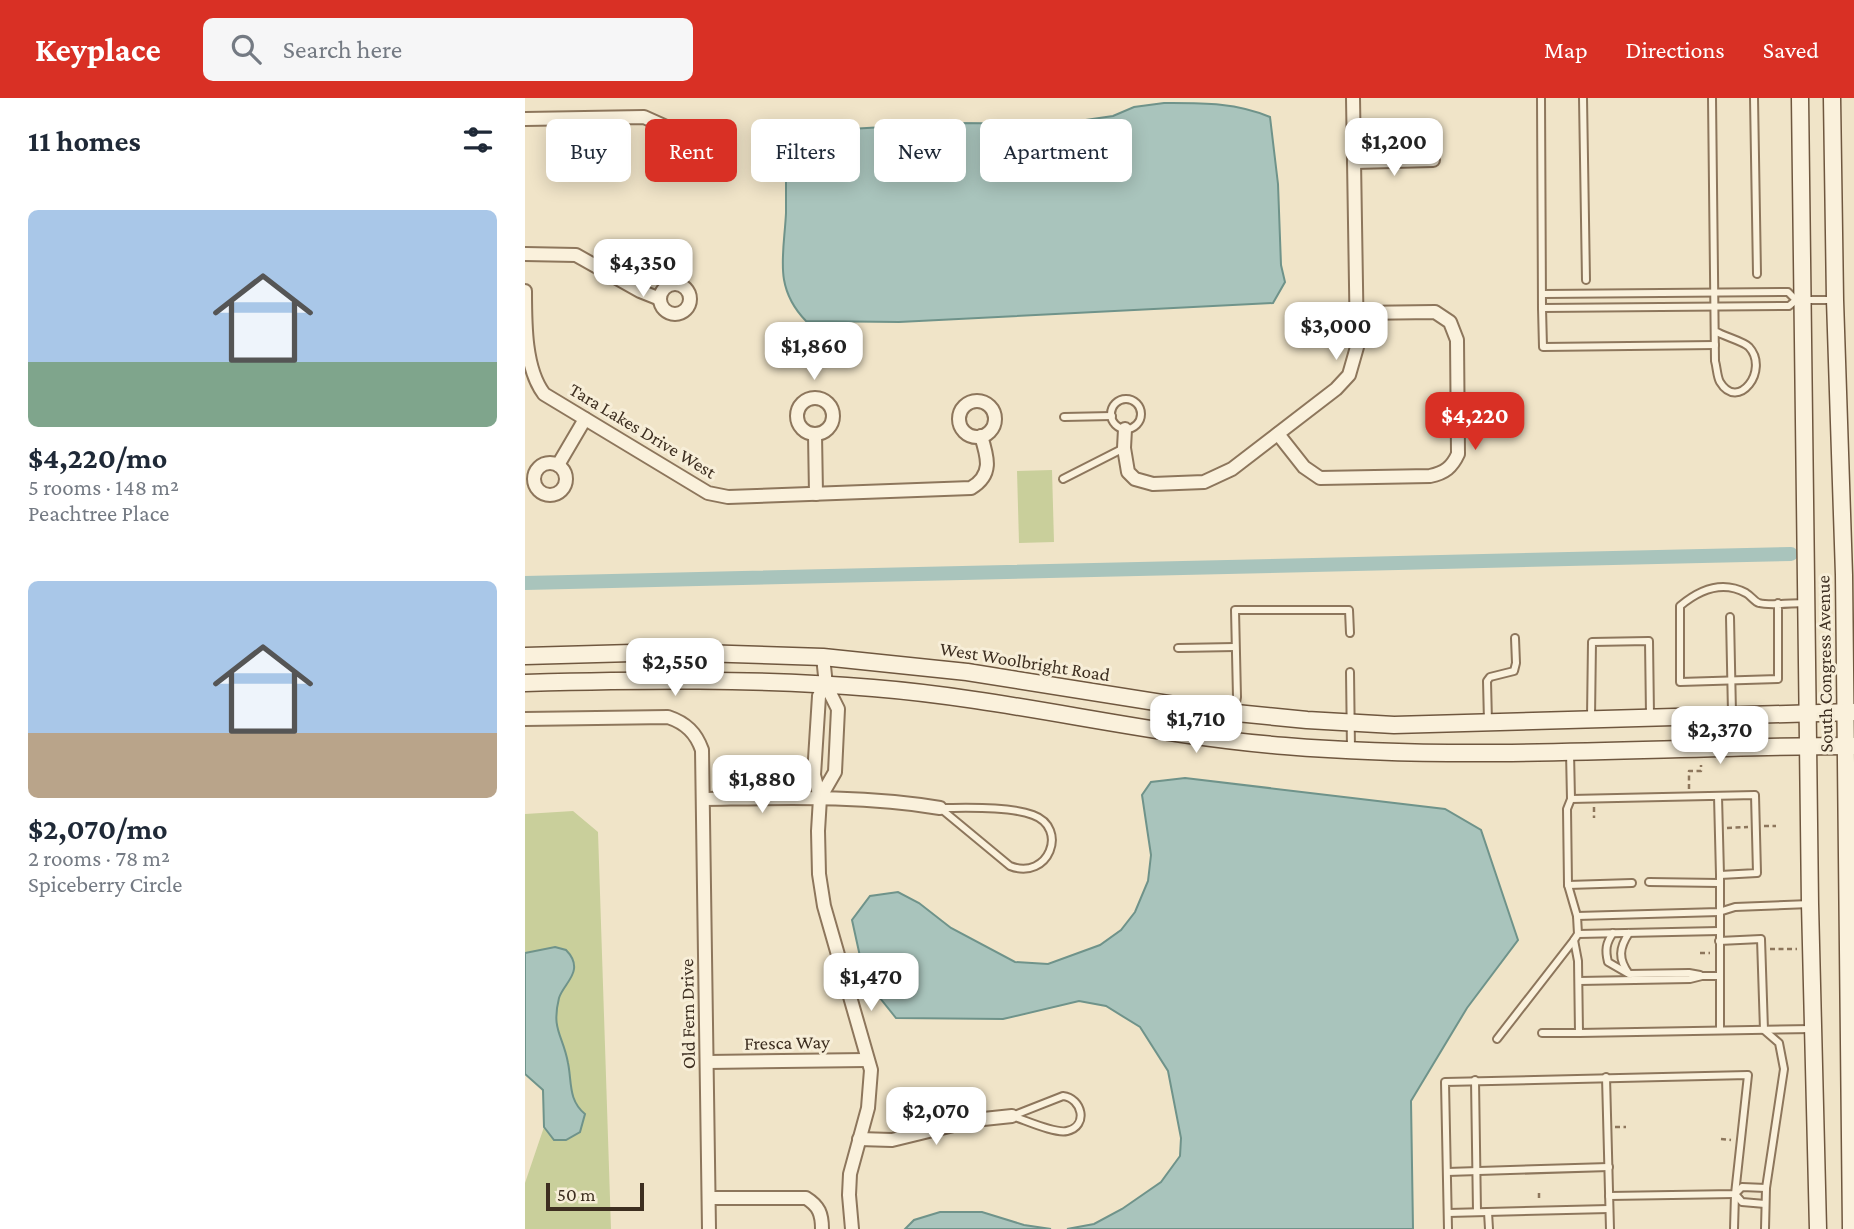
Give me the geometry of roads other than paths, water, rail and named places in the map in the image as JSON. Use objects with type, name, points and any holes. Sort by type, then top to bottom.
[{"type":"main road","name":"South Congress Avenue","points":[[1800,98],[1800,300],[1818,1229]]},
{"type":"main road","name":"South Congress Avenue","points":[[1832,98],[1835,300],[1849,575],[1851,1229]]},
{"type":"main road","name":"West Woolbright Road","points":[[525,656],[668,652],[823,657],[967,672],[1234,713],[1394,725],[1850,712]]},
{"type":"main road","points":[[525,683],[686,679],[751,680],[873,688],[960,698],[1222,739],[1351,751],[1570,751],[1850,746]]},
{"type":"street","points":[[1125,429],[1124,448],[1128,472],[1143,483],[1193,483],[1214,479],[1224,475],[1278,434],[1336,389],[1349,375],[1357,348],[1353,98]]},
{"type":"street","points":[[525,119],[648,119]]},
{"type":"street","points":[[1354,162],[1433,160]]},
{"type":"street","points":[[525,254],[576,255],[640,291],[660,299]]},
{"type":"street","name":"Tara Lakes Drive West","points":[[525,291],[526,358],[530,378],[544,394],[708,493],[728,497],[962,490],[979,484],[988,468],[981,436]]},
{"type":"street","points":[[1278,434],[1304,467],[1320,478],[1430,476],[1440,474],[1454,463],[1458,454],[1457,340],[1450,322],[1435,312],[1356,313]]},
{"type":"street","points":[[558,465],[586,419]]},
{"type":"street","points":[[815,434],[816,494]]},
{"type":"street","points":[[820,798],[835,772],[838,709],[826,685],[823,657]]},
{"type":"street","points":[[826,685],[819,696],[814,775],[820,798],[817,853],[824,906],[871,1070],[871,1089],[850,1174],[852,1229]]},
{"type":"street","name":"Old Fern Drive","points":[[525,719],[658,716],[678,720],[694,732],[702,750],[709,1229]]},
{"type":"street","points":[[704,799],[895,800],[940,808]]},
{"type":"street","name":"Fresca Way","points":[[707,1062],[867,1060]]},
{"type":"street","points":[[859,1139],[892,1140],[974,1121],[1012,1116]]},
{"type":"street","points":[[709,1198],[806,1198],[820,1210],[822,1229]]},
{"type":"lane","points":[[1541,98],[1543,347],[1715,345]]},
{"type":"lane","points":[[1583,98],[1586,280]]},
{"type":"lane","points":[[1712,98],[1715,345],[1719,381],[1728,390],[1739,392],[1750,386],[1755,376],[1753,352],[1746,344],[1727,339],[1715,331]]},
{"type":"lane","points":[[1753,98],[1757,274]]},
{"type":"lane","points":[[1543,294],[1788,292],[1800,300]]},
{"type":"lane","points":[[1651,293],[1651,307]]},
{"type":"lane","points":[[1586,294],[1586,308]]},
{"type":"lane","points":[[1542,308],[1789,306],[1800,300],[1835,300]]},
{"type":"lane","points":[[1128,400],[1137,404],[1141,419],[1135,427],[1125,429],[1116,425],[1112,410],[1118,402],[1128,400]]},
{"type":"lane","points":[[1064,417],[1112,416]]},
{"type":"lane","points":[[1063,479],[1124,448]]},
{"type":"lane","points":[[1778,603],[1778,679],[1680,682],[1680,606],[1694,594],[1710,588],[1728,587],[1745,593],[1760,603],[1778,603],[1806,603]]},
{"type":"lane","points":[[1222,739],[1234,713],[1237,696],[1235,610],[1349,610],[1350,633]]},
{"type":"lane","points":[[1730,617],[1732,715]]},
{"type":"lane","points":[[1488,723],[1487,681],[1490,677],[1514,671],[1515,638]]},
{"type":"lane","points":[[1591,719],[1592,642],[1649,641],[1650,717]]},
{"type":"lane","points":[[1178,648],[1235,647]]},
{"type":"lane","points":[[1350,672],[1351,751]]},
{"type":"lane","points":[[1570,751],[1571,799],[1567,809],[1568,885],[1577,916],[1579,1032]]},
{"type":"lane","points":[[1571,799],[1755,795],[1757,873],[1719,879],[1649,882]]},
{"type":"lane","points":[[1717,796],[1720,1030]]},
{"type":"lane","points":[[940,808],[982,808],[1035,816],[1049,828],[1052,845],[1049,854],[1036,867],[1018,869],[1010,866],[940,808]]},
{"type":"lane","points":[[1568,885],[1632,883]]},
{"type":"lane","points":[[1577,916],[1719,912],[1735,907],[1810,904]]},
{"type":"lane","points":[[1497,1039],[1576,937],[1613,933],[1719,931]]},
{"type":"lane","points":[[1613,933],[1605,952],[1608,962],[1629,974],[1689,973],[1719,976]]},
{"type":"lane","points":[[1629,933],[1622,943],[1620,953],[1622,964],[1629,974]]},
{"type":"lane","points":[[1719,940],[1761,939],[1764,1030],[1779,1043],[1784,1069],[1766,1188],[1765,1229]]},
{"type":"lane","points":[[1579,981],[1690,979],[1702,976]]},
{"type":"lane","points":[[1542,1033],[1813,1029]]},
{"type":"lane","points":[[1448,1229],[1445,1082],[1748,1075],[1735,1194],[1734,1229]]},
{"type":"lane","points":[[1606,1077],[1610,1229]]},
{"type":"lane","points":[[1475,1080],[1477,1212]]},
{"type":"lane","points":[[1063,1096],[1074,1099],[1080,1109],[1079,1121],[1066,1131],[1012,1116],[1063,1096]]},
{"type":"lane","points":[[1447,1172],[1609,1167]]},
{"type":"lane","points":[[1609,1196],[1735,1194],[1742,1187],[1766,1188]]},
{"type":"lane","points":[[1735,1194],[1742,1202],[1765,1204]]},
{"type":"lane","points":[[1448,1213],[1609,1209]]},
{"type":"lane","points":[[1488,1212],[1489,1229]]},
{"type":"water","points":[[1164,103],[1204,103],[1244,108],[1270,117],[1278,184],[1281,265],[1285,282],[1273,303],[899,322],[806,321],[789,296],[783,270],[786,182],[860,182],[860,128],[874,128],[874,182],[966,182],[966,123],[980,123],[980,182],[1132,182],[1132,119],[1092,119],[1113,116],[1134,107]]},
{"type":"water","points":[[1185,778],[1445,809],[1481,830],[1518,940],[1467,1008],[1411,1101],[1413,1229],[1067,1229],[1094,1224],[1122,1209],[1161,1182],[1180,1156],[1181,1138],[1168,1071],[1140,1027],[1106,1006],[1079,1001],[1003,1019],[896,1018],[872,988],[861,961],[852,920],[870,896],[898,892],[919,903],[951,928],[1015,962],[1048,964],[1100,945],[1121,930],[1135,912],[1148,881],[1151,855],[1142,795],[1151,782]]},
{"type":"water","points":[[555,947],[566,950],[574,963],[572,976],[559,998],[556,1018],[566,1053],[573,1097],[585,1114],[580,1132],[566,1140],[554,1140],[544,1127],[543,1090],[525,1074],[525,953]]},
{"type":"water","points":[[940,1212],[982,1212],[1024,1225],[1051,1229],[905,1229],[914,1220]]},
{"type":"waterway","points":[[525,583],[1791,554]]}]
